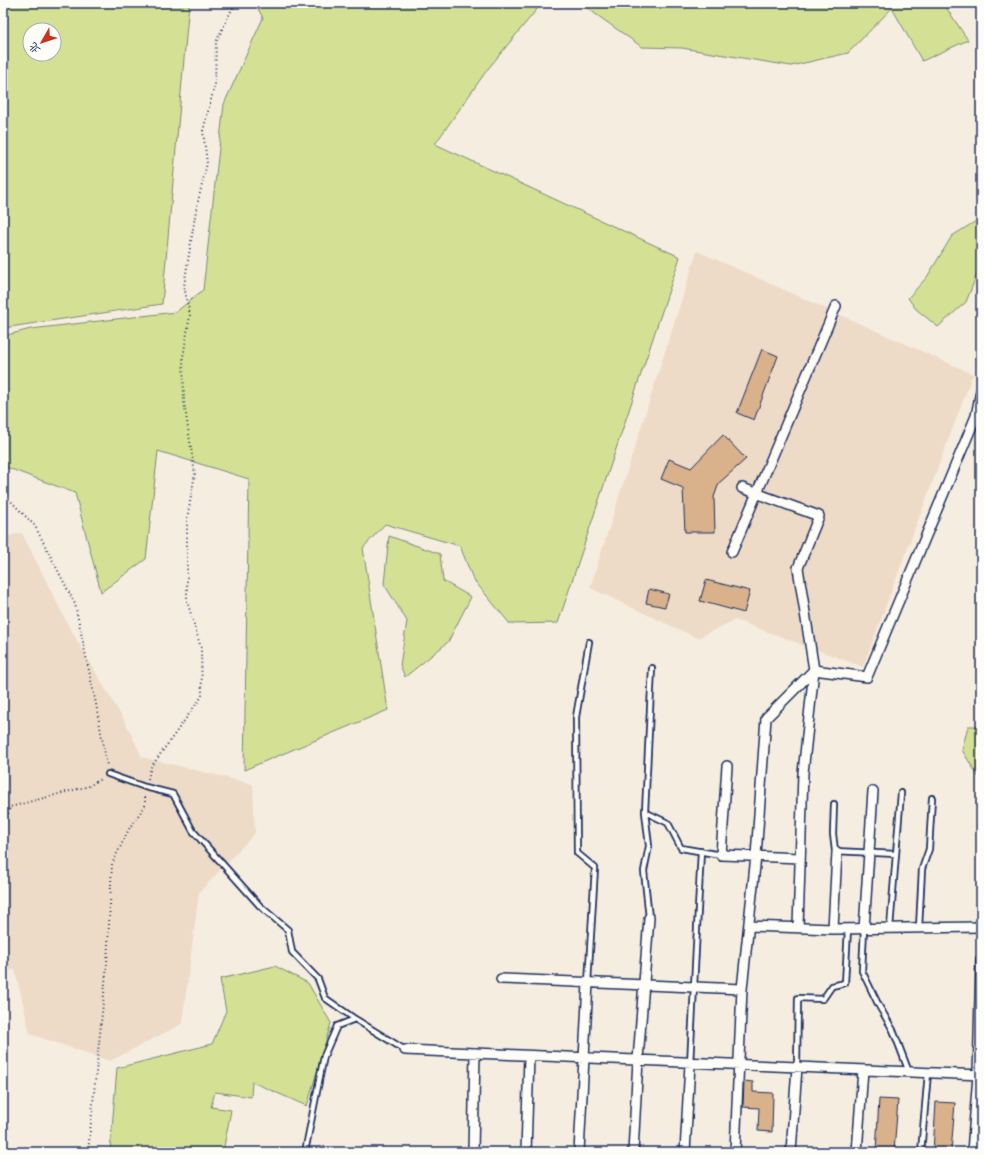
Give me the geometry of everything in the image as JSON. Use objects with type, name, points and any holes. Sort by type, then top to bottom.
[{"type":"street","points":[[732,552],[836,306]]},
{"type":"street","points":[[814,670],[867,677],[979,416],[981,391]]},
{"type":"street","points":[[742,488],[819,516],[798,568],[814,670],[802,773],[798,928]]},
{"type":"street","points":[[735,1152],[740,1065],[742,989],[756,856],[766,718],[814,670]]},
{"type":"street","points":[[727,766],[721,854],[800,858]]},
{"type":"street","points":[[864,929],[873,791]]},
{"type":"street","points":[[833,929],[837,852]]},
{"type":"street","points":[[633,1152],[648,918]]},
{"type":"street","points":[[749,926],[833,929],[981,927]]},
{"type":"street","points":[[972,1152],[980,1075],[981,959]]},
{"type":"street","points":[[501,979],[742,989]]},
{"type":"street","points":[[579,1152],[588,983]]},
{"type":"street","points":[[405,1050],[638,1060],[690,1064],[980,1075]]},
{"type":"street","points":[[473,1152],[475,1053]]},
{"type":"street","points":[[526,1152],[529,1056]]},
{"type":"street","points":[[685,1152],[690,1064]]},
{"type":"street","points":[[792,1152],[797,1067]]},
{"type":"street","points":[[857,1152],[863,1070]]},
{"type":"lane","points":[[588,983],[595,868],[577,853],[576,717],[590,642]]},
{"type":"lane","points":[[648,918],[644,871],[649,846],[645,812],[652,668]]},
{"type":"lane","points":[[108,774],[145,787],[173,794],[193,831],[260,906],[288,930],[292,952],[318,978],[325,998],[354,1019],[405,1050]]},
{"type":"lane","points":[[890,928],[901,793]]},
{"type":"lane","points":[[919,928],[922,869],[929,849],[932,798]]},
{"type":"lane","points":[[834,804],[833,834],[835,851],[869,854],[896,854]]},
{"type":"lane","points":[[645,812],[668,823],[681,848],[721,854]]},
{"type":"lane","points":[[690,1064],[701,851]]},
{"type":"lane","points":[[797,1067],[798,998],[823,999],[832,986],[845,983],[848,929]]},
{"type":"lane","points":[[864,929],[862,971],[879,1006],[893,1030],[909,1072]]},
{"type":"lane","points":[[305,1152],[324,1056],[337,1026],[354,1019]]},
{"type":"lane","points":[[921,1152],[928,1073]]},
{"type":"path","points":[[88,1152],[107,964],[112,864],[130,826],[145,806],[145,787],[152,767],[202,696],[201,648],[187,601],[187,519],[195,474],[184,402],[184,357],[190,315],[184,286],[196,210],[207,163],[203,131],[215,84],[216,42],[235,3]]},
{"type":"path","points":[[3,493],[35,526],[75,604],[96,704],[108,774],[89,786],[10,807],[3,834]]},
{"type":"shaded area","points":[[697,251],[973,374],[863,667],[735,620],[697,638],[590,588]]},
{"type":"shaded area","points":[[22,533],[68,625],[128,727],[142,757],[253,784],[255,833],[199,893],[182,1024],[110,1061],[30,1034],[15,970],[3,971],[3,537]]},
{"type":"green space","points":[[3,3],[189,3],[162,304],[3,328]]},
{"type":"green space","points":[[255,3],[542,3],[487,70],[435,144],[680,257],[558,623],[510,624],[473,579],[460,546],[385,524],[363,548],[388,710],[244,770],[249,479],[158,451],[146,559],[101,592],[75,493],[3,466],[3,336],[31,329],[176,312],[203,290],[224,104],[263,18]]},
{"type":"green space","points":[[580,3],[943,3],[968,40],[922,61],[892,8],[848,53],[791,66],[682,48],[642,47]]},
{"type":"green space","points":[[981,218],[981,264],[966,302],[938,327],[916,309],[908,298],[927,277],[952,236]]},
{"type":"green space","points":[[389,536],[440,554],[443,581],[471,597],[448,642],[405,677],[400,665],[407,621],[384,584]]},
{"type":"green space","points":[[968,726],[981,726],[981,781],[962,750]]},
{"type":"green space","points":[[275,966],[308,983],[331,1023],[307,1106],[252,1082],[251,1097],[215,1092],[211,1107],[231,1110],[223,1152],[110,1152],[117,1068],[212,1044],[226,1011],[220,979]]},
{"type":"building","points":[[762,349],[778,356],[754,420],[737,413]]},
{"type":"building","points":[[723,435],[746,459],[719,483],[714,497],[715,532],[685,532],[683,488],[661,479],[669,459],[691,468]]},
{"type":"building","points":[[706,580],[750,591],[744,613],[700,601]]},
{"type":"building","points":[[649,589],[669,594],[665,607],[646,603]]},
{"type":"building","points":[[744,1081],[753,1082],[753,1092],[773,1093],[772,1132],[758,1131],[759,1108],[743,1107]]},
{"type":"building","points":[[879,1099],[898,1100],[894,1152],[876,1152]]},
{"type":"building","points":[[936,1102],[955,1103],[951,1152],[933,1152]]}]
